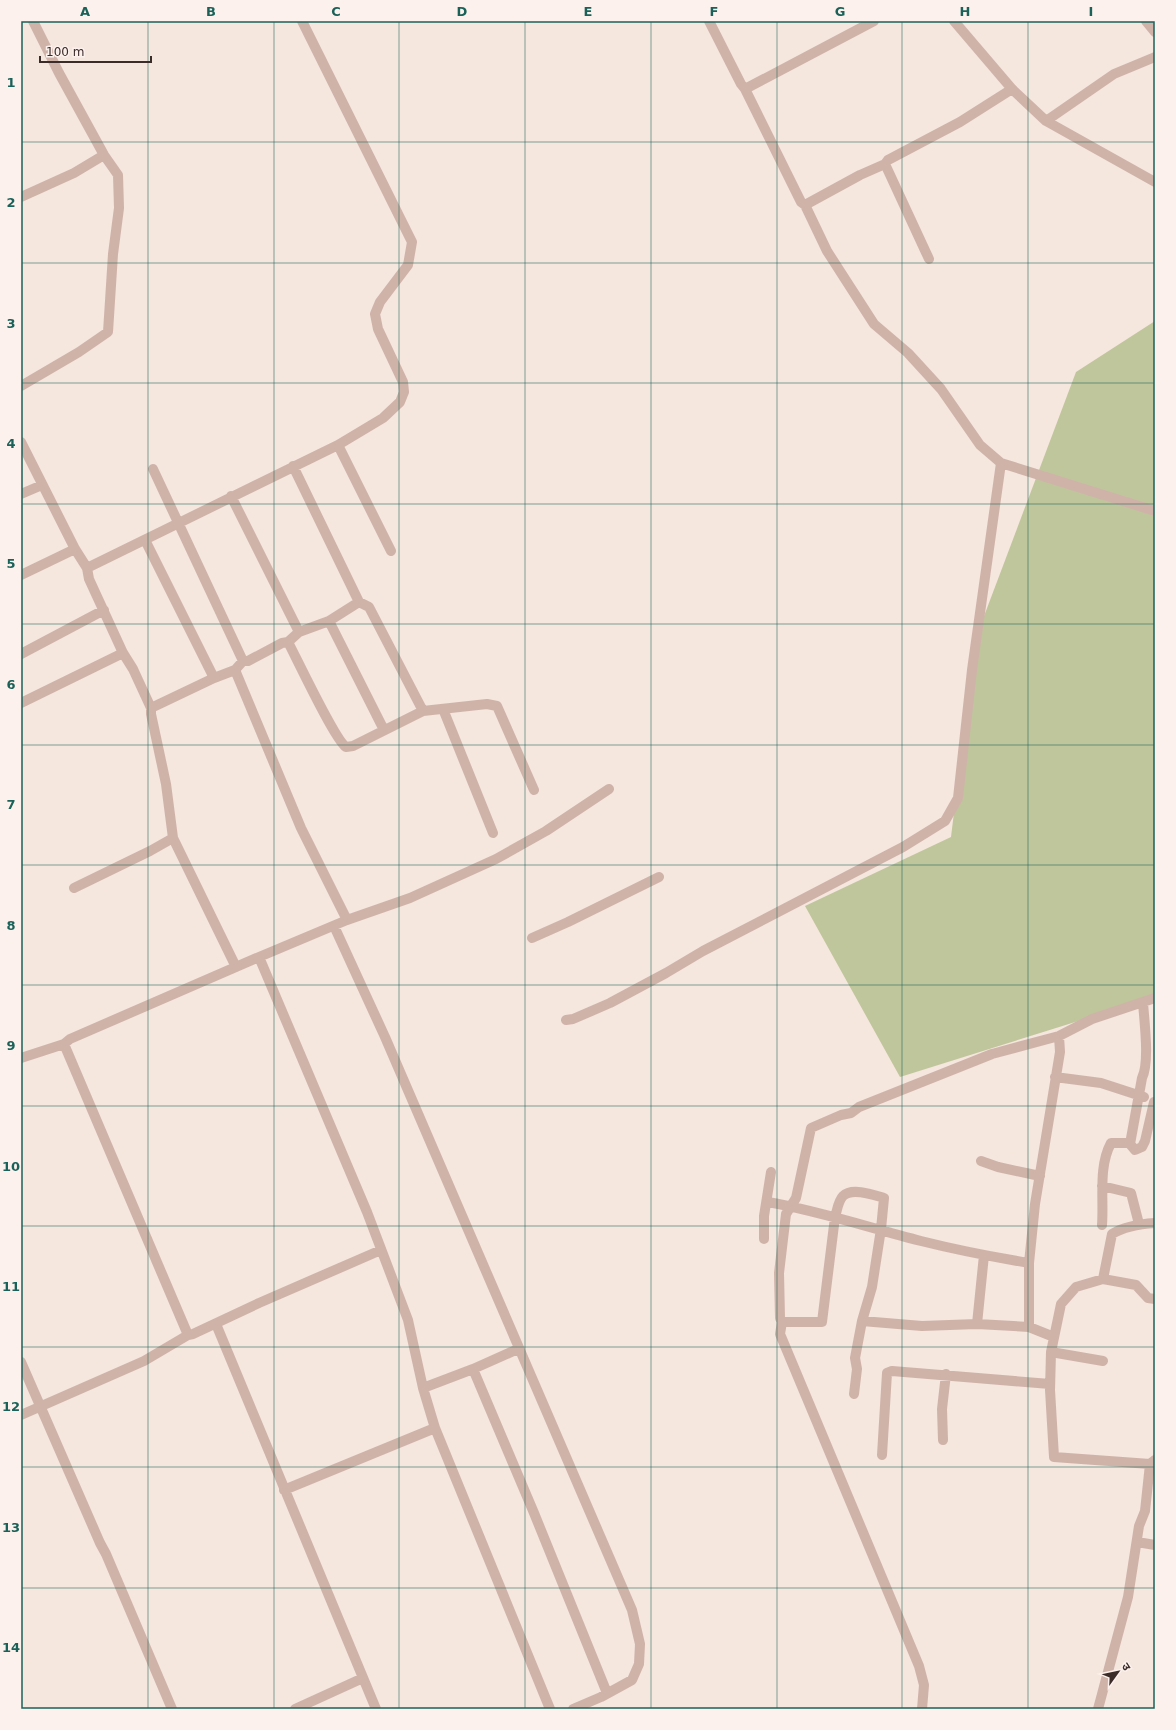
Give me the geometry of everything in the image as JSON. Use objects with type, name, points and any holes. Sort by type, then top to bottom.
[{"type":"street","points":[[21,386],[79,352],[108,332],[113,254],[119,208],[118,176],[104,155],[64,79],[59,74],[33,21]]},
{"type":"street","points":[[87,568],[231,496],[338,445],[383,418],[400,402],[404,392],[403,382],[378,329],[375,314],[380,302],[408,265],[412,242],[302,21]]},
{"type":"street","points":[[709,21],[745,89],[801,202],[805,205],[827,251],[874,324],[908,353],[941,389],[980,445],[1000,463],[1155,511]]},
{"type":"street","points":[[745,89],[874,21]]},
{"type":"street","points":[[954,21],[1012,89],[1046,121],[1155,182]]},
{"type":"street","points":[[1146,21],[1155,32]]},
{"type":"street","points":[[1046,121],[1114,74],[1155,57]]},
{"type":"street","points":[[805,205],[860,175],[885,164],[888,160],[960,122],[1012,89]]},
{"type":"street","points":[[21,197],[74,173],[104,155]]},
{"type":"street","points":[[885,164],[911,224],[929,259]]},
{"type":"street","points":[[21,442],[75,549],[87,568],[90,579],[123,653],[133,668],[151,708],[150,714],[166,784],[174,838],[236,967]]},
{"type":"street","points":[[338,445],[391,551]]},
{"type":"street","points":[[566,1020],[573,1019],[610,1003],[703,951],[903,847],[945,821],[958,798],[972,670],[1000,463]]},
{"type":"street","points":[[293,466],[359,602],[369,607],[423,711]]},
{"type":"street","points":[[153,469],[243,661]]},
{"type":"street","points":[[21,494],[42,485]]},
{"type":"street","points":[[231,496],[299,632]]},
{"type":"street","points":[[145,540],[214,678]]},
{"type":"street","points":[[21,575],[75,549]]},
{"type":"street","points":[[151,708],[214,678],[235,670],[243,661],[282,643],[288,642],[299,632],[329,621],[359,602]]},
{"type":"street","points":[[21,654],[104,610]]},
{"type":"street","points":[[329,621],[384,730]]},
{"type":"street","points":[[288,642],[333,729],[343,745],[346,747],[353,746],[423,711],[487,704],[497,706],[534,790]]},
{"type":"street","points":[[21,703],[123,653]]},
{"type":"street","points":[[235,670],[301,828],[347,920]]},
{"type":"street","points":[[443,709],[493,833]]},
{"type":"street","points":[[22,1056],[64,1044],[70,1039],[259,957],[347,920],[410,898],[496,859],[546,831],[609,789]]},
{"type":"street","points":[[74,888],[174,838]]},
{"type":"street","points":[[532,938],[659,877]]},
{"type":"street","points":[[334,926],[385,1037],[518,1349],[632,1610],[640,1644],[640,1664],[632,1680],[573,1709]]},
{"type":"street","points":[[259,957],[367,1212],[408,1320],[423,1388],[435,1428],[550,1709]]},
{"type":"street","points":[[922,1709],[924,1685],[919,1666],[780,1334],[782,1322],[780,1318],[779,1273],[786,1214],[796,1198],[811,1128],[840,1115],[851,1113],[860,1107],[992,1054],[1059,1036],[1092,1019],[1155,998]]},
{"type":"street","points":[[1055,1077],[1101,1084],[1140,1095],[1154,1102],[1146,1141],[1142,1147],[1135,1150],[1130,1143],[1140,1095],[1150,1057],[1143,1002]]},
{"type":"street","points":[[1029,1327],[1029,1263],[1035,1204],[1060,1052],[1059,1036]]},
{"type":"street","points":[[64,1044],[188,1335]]},
{"type":"street","points":[[1102,1225],[1102,1177],[1108,1149],[1111,1143],[1130,1143]]},
{"type":"street","points":[[981,1161],[998,1167],[1040,1176]]},
{"type":"street","points":[[764,1240],[764,1216],[768,1202],[771,1172]]},
{"type":"street","points":[[1102,1186],[1131,1193],[1139,1224]]},
{"type":"street","points":[[782,1322],[822,1322],[835,1217],[840,1200],[847,1193],[855,1192],[884,1198],[872,1287],[862,1321],[855,1358],[856,1368],[854,1394]]},
{"type":"street","points":[[768,1202],[791,1206],[920,1240],[984,1255],[1029,1263]]},
{"type":"street","points":[[1103,1279],[1112,1234],[1118,1230],[1139,1224],[1155,1223]]},
{"type":"street","points":[[21,1415],[144,1361],[188,1335],[216,1324],[259,1303],[381,1250]]},
{"type":"street","points":[[977,1324],[984,1255]]},
{"type":"street","points":[[1098,1709],[1128,1597],[1139,1526],[1144,1511],[1153,1463],[1054,1457],[1050,1384],[1051,1352],[1061,1304],[1076,1287],[1103,1279],[1136,1285],[1148,1298],[1155,1299]]},
{"type":"street","points":[[862,1321],[922,1326],[977,1324],[1029,1327],[1054,1337]]},
{"type":"street","points":[[216,1324],[376,1709]]},
{"type":"street","points":[[423,1388],[473,1369],[518,1349]]},
{"type":"street","points":[[1051,1352],[1103,1361]]},
{"type":"street","points":[[21,1362],[106,1554],[172,1709]]},
{"type":"street","points":[[473,1369],[534,1513],[607,1693]]},
{"type":"street","points":[[882,1455],[887,1373],[892,1371],[946,1374],[1050,1384]]},
{"type":"street","points":[[943,1440],[942,1409],[946,1374]]},
{"type":"street","points":[[284,1490],[435,1428]]},
{"type":"street","points":[[1144,1511],[1155,1512]]},
{"type":"street","points":[[1137,1542],[1155,1545]]},
{"type":"street","points":[[295,1709],[362,1678]]},
{"type":"green space","points":[[1155,321],[1155,997],[900,1077],[805,906],[951,837],[975,640],[1076,372]]}]
